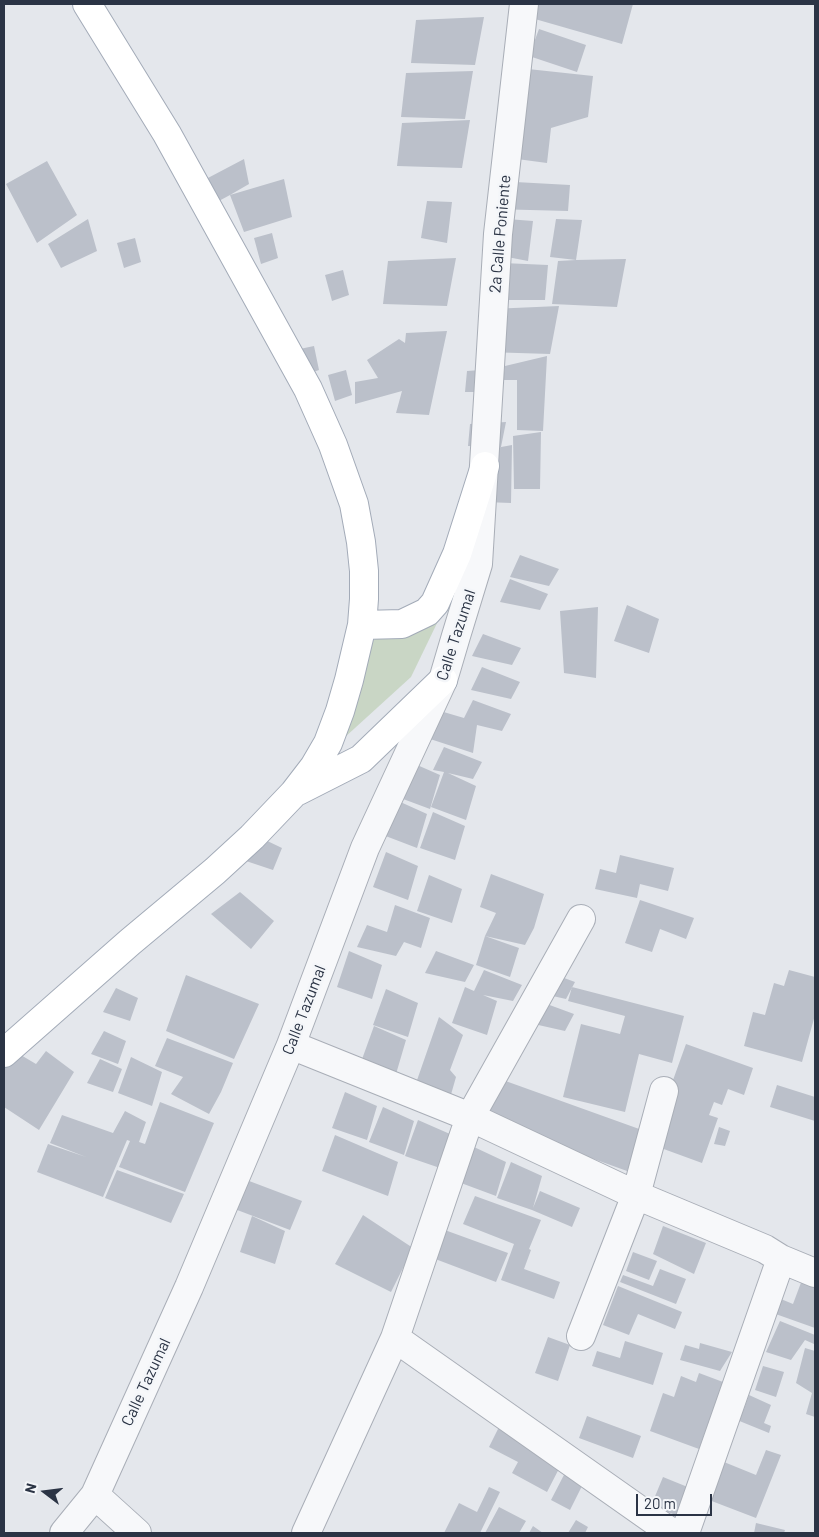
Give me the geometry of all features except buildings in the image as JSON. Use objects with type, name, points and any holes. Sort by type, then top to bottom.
[{"type":"main road","points":[[4,1053],[130,942],[215,871],[252,837],[294,793],[328,743],[349,680],[362,625],[364,571],[354,504],[333,445],[308,388],[168,134],[87,4]]},
{"type":"main road","points":[[362,625],[402,624],[427,612],[435,602],[458,554],[485,466]]},
{"type":"main road","points":[[294,793],[361,759],[443,680]]},
{"type":"street","name":"2a Calle Poniente","points":[[485,466],[498,234],[524,4]]},
{"type":"street","name":"Calle Tazumal","points":[[64,1533],[95,1495],[189,1287],[291,1045],[365,848],[443,680],[478,564],[485,466]]},
{"type":"street","points":[[306,1533],[395,1338],[470,1117],[581,918]]},
{"type":"street","points":[[291,1045],[470,1117],[636,1195],[765,1249],[781,1259],[815,1273]]},
{"type":"street","points":[[581,1336],[636,1195],[664,1091]]},
{"type":"street","points":[[684,1533],[781,1259]]},
{"type":"street","points":[[395,1338],[672,1533]]},
{"type":"street","points":[[95,1495],[137,1533]]},
{"type":"green space","points":[[440,617],[411,677],[344,738],[364,643]]}]
